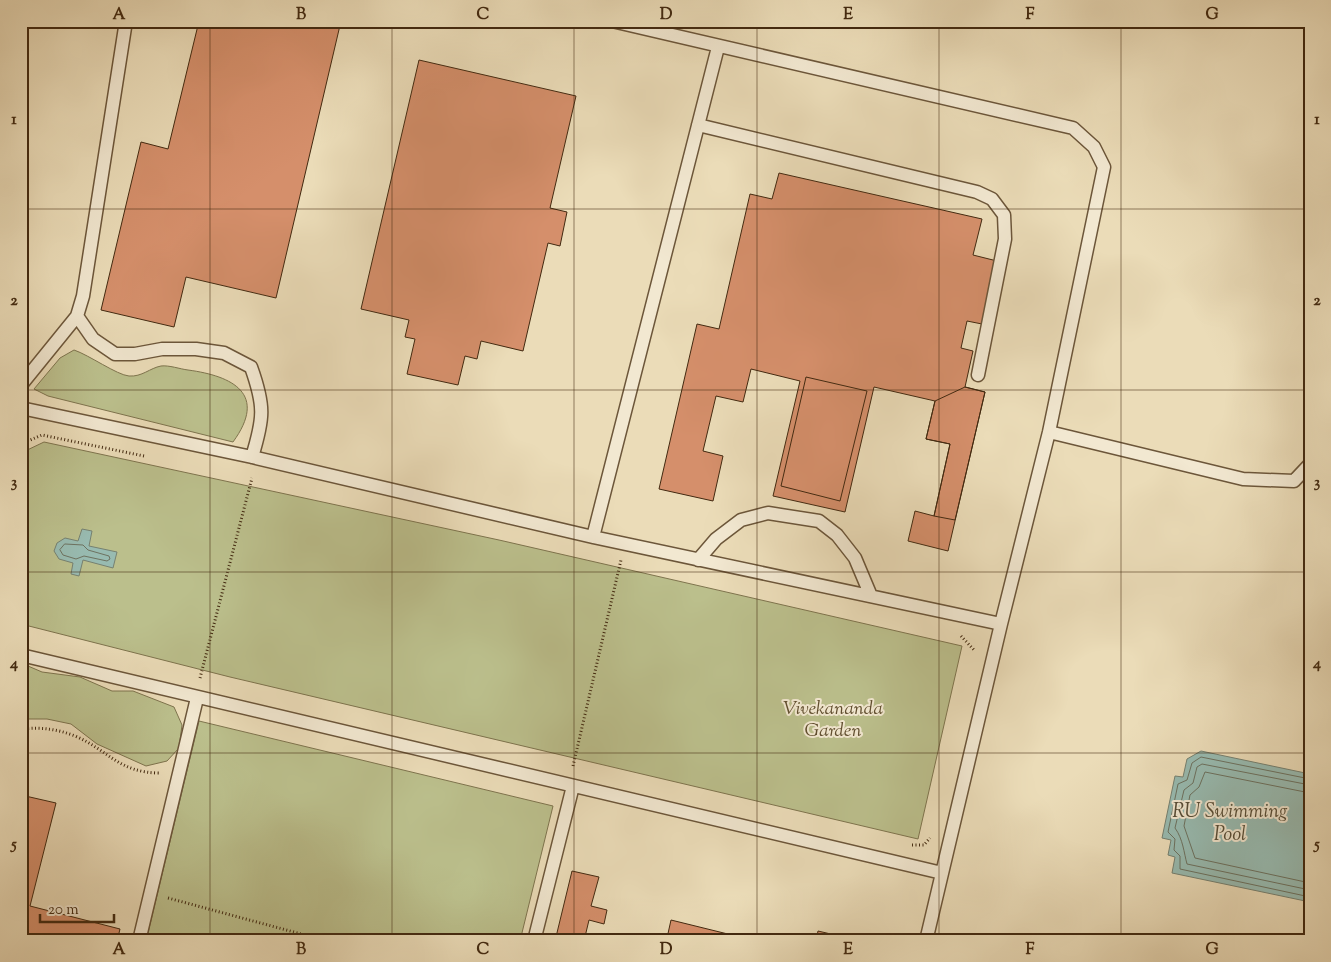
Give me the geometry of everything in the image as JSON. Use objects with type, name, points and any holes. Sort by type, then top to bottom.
[{"type":"lane","points":[[21,384],[77,316],[83,296],[126,21]]},
{"type":"lane","points":[[612,21],[1073,128],[1094,147],[1104,168],[1049,432],[1001,624],[926,941]]},
{"type":"lane","points":[[593,537],[718,47]]},
{"type":"lane","points":[[698,125],[977,192],[992,200],[1004,215],[1005,239],[978,375]]},
{"type":"lane","points":[[77,316],[93,339],[115,354],[135,354],[162,349],[196,349],[224,353],[250,367],[260,391],[262,423],[252,457]]},
{"type":"lane","points":[[21,408],[252,457],[593,537],[1001,624]]},
{"type":"lane","points":[[1049,432],[1243,479],[1294,481],[1310,464]]},
{"type":"lane","points":[[698,560],[716,539],[741,520],[768,513],[819,521],[837,535],[855,558],[871,596]]},
{"type":"lane","points":[[21,655],[942,873]]},
{"type":"lane","points":[[139,941],[198,698]]},
{"type":"lane","points":[[534,941],[573,786]]},
{"type":"path","points":[[21,444],[42,434],[147,456]]},
{"type":"path","points":[[243,476],[262,480]]},
{"type":"path","points":[[199,681],[252,478]]},
{"type":"path","points":[[581,771],[572,769],[622,560],[612,558]]},
{"type":"path","points":[[961,635],[976,653]]},
{"type":"path","points":[[21,728],[50,728],[77,737],[134,771],[180,772]]},
{"type":"path","points":[[905,846],[924,845],[935,834]]},
{"type":"path","points":[[151,893],[327,941]]},
{"type":"green space","points":[[74,350],[117,372],[129,376],[138,375],[164,366],[219,377],[241,390],[246,400],[247,411],[243,425],[233,442],[48,396],[34,389],[60,358]]},
{"type":"green space","name":"Vivekananda Garden","points":[[44,442],[499,540],[962,646],[918,839],[230,677],[21,624],[21,453]]},
{"type":"green space","points":[[21,663],[42,672],[80,677],[112,691],[133,691],[174,707],[182,725],[179,748],[167,761],[146,766],[97,744],[71,724],[47,719],[21,719]]},
{"type":"green space","points":[[199,721],[553,806],[520,941],[146,941]]},
{"type":"water","points":[[82,529],[92,531],[89,546],[117,552],[113,568],[83,560],[79,576],[71,574],[73,563],[59,559],[54,551],[57,543],[65,538],[78,541]]},
{"type":"water","name":"RU Swimming Pool","points":[[1201,751],[1310,774],[1310,902],[1172,873],[1175,857],[1168,855],[1171,840],[1162,838],[1175,776],[1183,777],[1187,759]]},
{"type":"building","points":[[199,21],[341,21],[276,298],[186,277],[174,327],[101,310],[141,142],[168,149]]},
{"type":"building","points":[[419,60],[576,96],[550,208],[567,212],[560,246],[548,243],[523,351],[481,341],[477,359],[465,356],[458,385],[407,374],[415,339],[405,337],[409,320],[361,309]]},
{"type":"building","points":[[779,173],[982,219],[973,255],[997,261],[982,324],[967,321],[961,348],[973,351],[965,387],[985,392],[948,551],[908,541],[915,511],[934,516],[950,444],[926,439],[935,401],[874,387],[845,512],[773,496],[800,381],[751,369],[743,402],[716,396],[703,451],[723,456],[713,501],[659,489],[697,324],[719,329],[750,194],[772,199]]},
{"type":"building","points":[[806,377],[867,391],[840,501],[781,486]]},
{"type":"building","points":[[965,387],[985,392],[955,520],[934,516],[950,444],[926,439],[935,401]]},
{"type":"building","points":[[21,795],[56,803],[30,906],[120,929],[117,941],[21,941]]},
{"type":"building","points":[[572,871],[599,877],[591,906],[607,910],[604,924],[589,920],[584,941],[555,941]]},
{"type":"building","points":[[671,920],[744,938],[743,941],[671,941],[667,938]]},
{"type":"building","points":[[818,931],[852,939],[851,941],[816,941]]}]
